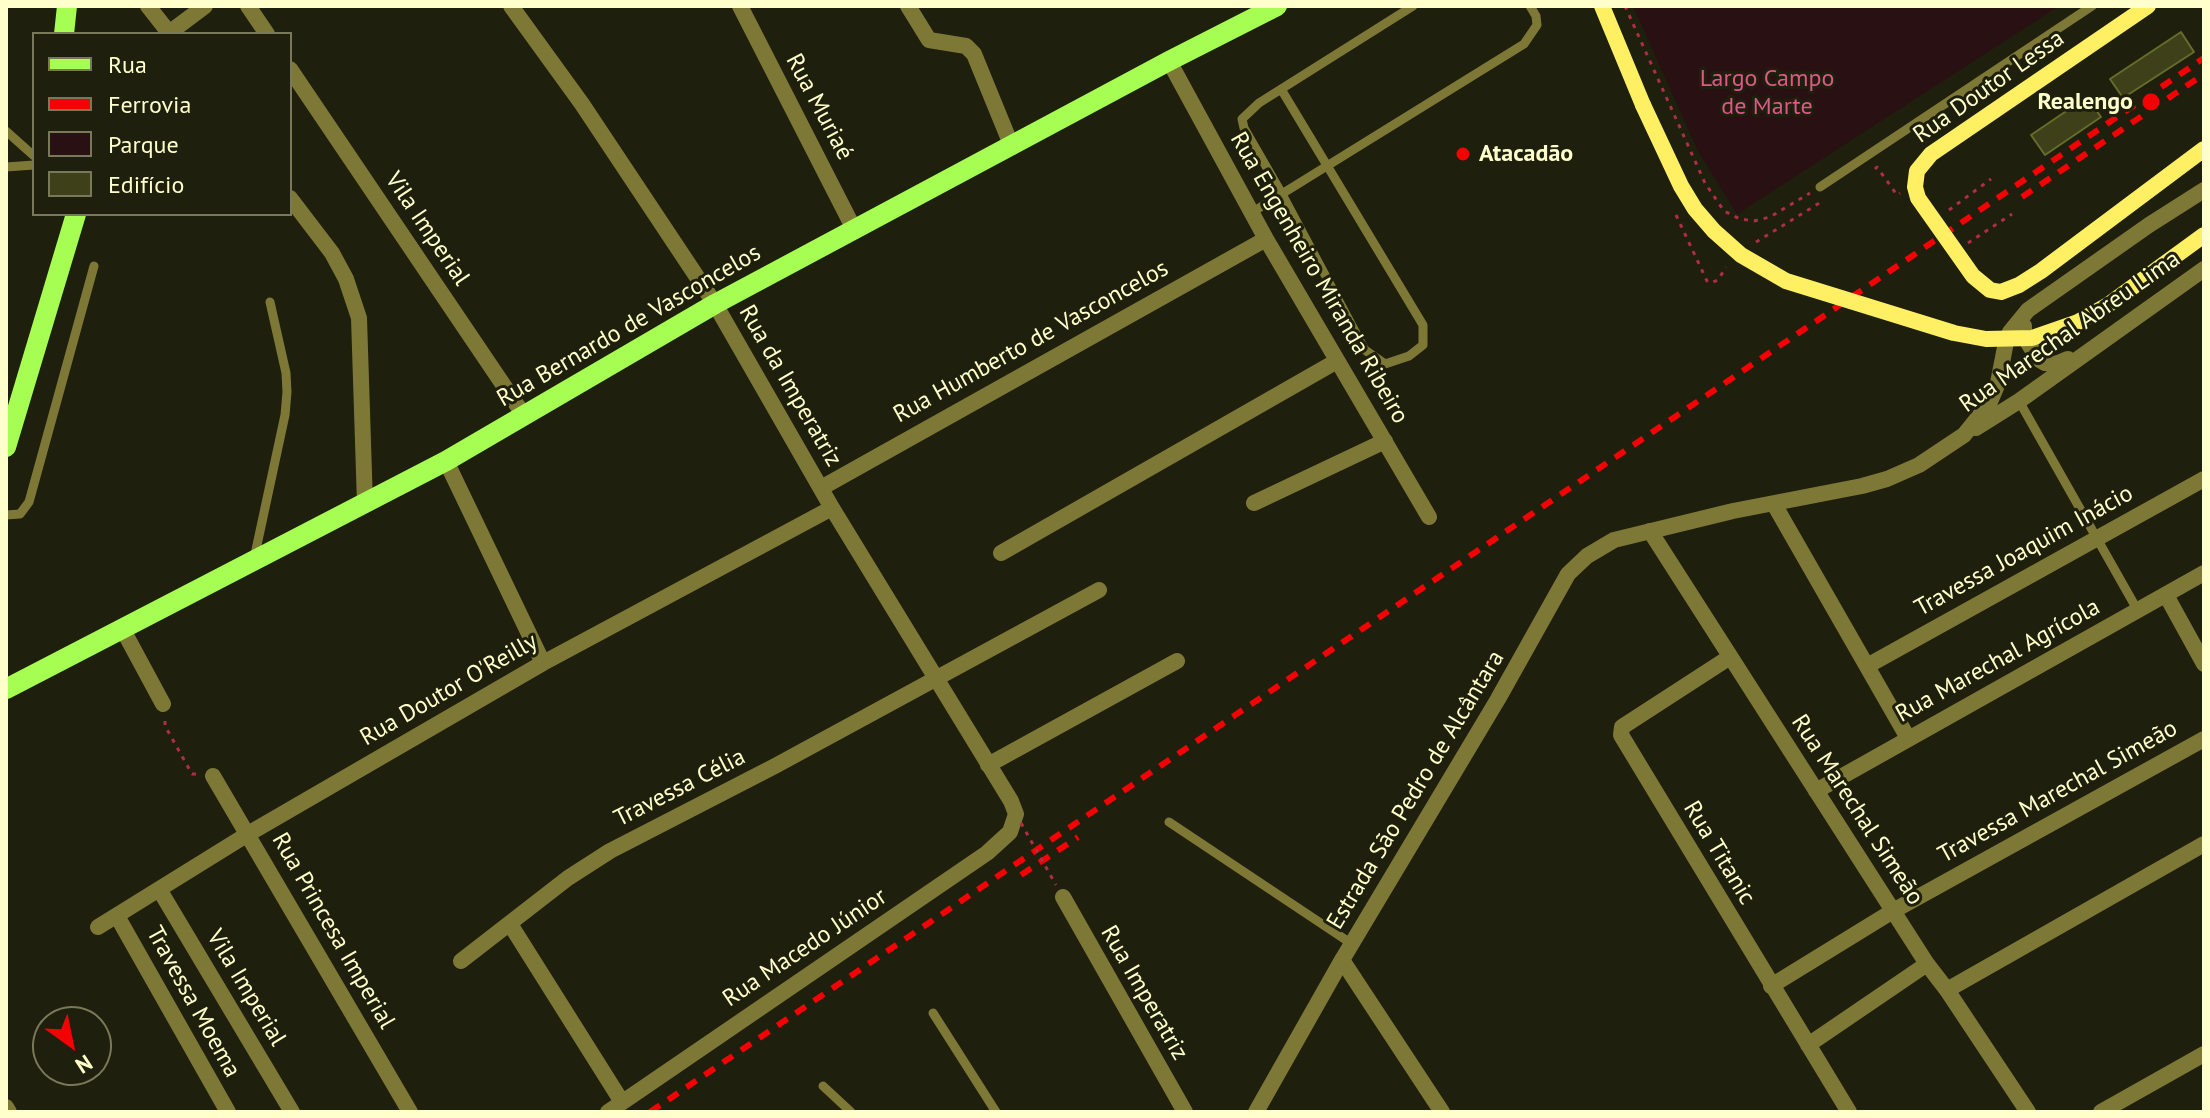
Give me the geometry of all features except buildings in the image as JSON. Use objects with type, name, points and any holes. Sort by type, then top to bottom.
[{"type":"main road","points":[[64,32],[67,6]]},
{"type":"main road","name":"Rua Bernardo de Vasconcelos","points":[[6,689],[446,461],[715,304],[1277,6]]},
{"type":"main road","points":[[1602,6],[1643,105],[1695,209],[1741,255],[1786,281],[1954,333],[1986,339],[2032,338],[2078,322],[2108,305],[2204,235]]},
{"type":"main road","name":"Rua Doutor Lessa","points":[[2148,6],[1931,154],[1921,164],[1915,187],[1918,198],[1973,276],[1990,290],[2001,292],[2019,285],[2204,149]]},
{"type":"main road","points":[[6,447],[75,216]]},
{"type":"street","points":[[148,6],[168,32]]},
{"type":"street","points":[[172,32],[205,6]]},
{"type":"street","points":[[248,6],[266,32]]},
{"type":"street","name":"Rua da Imperatriz","points":[[511,6],[582,104],[715,304],[832,508],[1011,801],[1018,818]]},
{"type":"street","name":"Rua Muriaé","points":[[740,6],[855,231]]},
{"type":"street","points":[[908,6],[929,40],[966,46],[974,54],[1012,147]]},
{"type":"street","name":"Rua Engenheiro Miranda Ribeiro","points":[[1169,61],[1251,213],[1429,517]]},
{"type":"street","name":"Vila Imperial","points":[[292,72],[525,417]]},
{"type":"street","points":[[1964,435],[1995,394],[2006,342],[2028,310],[2204,190]]},
{"type":"street","points":[[292,201],[332,253],[346,279],[359,318],[365,504]]},
{"type":"street","name":"Rua Humberto de Vasconcelos","points":[[821,488],[1266,239]]},
{"type":"street","name":"Rua Marechal Abreu Lima","points":[[1774,504],[1887,479],[1919,465],[2019,401],[2204,269]]},
{"type":"street","points":[[2028,310],[2024,336],[2038,359],[2056,364],[2081,354]]},
{"type":"street","points":[[1001,553],[1337,361]]},
{"type":"street","points":[[1254,503],[1385,441]]},
{"type":"street","points":[[446,461],[543,663]]},
{"type":"street","name":"Travessa Joaquim Inácio","points":[[1867,666],[2204,479]]},
{"type":"street","points":[[1774,504],[1908,738]]},
{"type":"street","name":"Estrada São Pedro de Alcântara","points":[[1256,1112],[1568,574],[1587,556],[1614,540],[1774,504]]},
{"type":"street","name":"Rua Doutor O'Reilly","points":[[98,927],[248,834],[543,663],[832,508]]},
{"type":"street","name":"Rua Marechal Simeão","points":[[1650,531],[1927,964],[2028,1112]]},
{"type":"street","name":"Rua Marechal Agrícola","points":[[1816,791],[2204,573]]},
{"type":"street","points":[[934,678],[1099,590]]},
{"type":"street","points":[[2166,595],[2204,664]]},
{"type":"street","points":[[122,628],[163,704]]},
{"type":"street","name":"Rua Titanic","points":[[1730,657],[1620,730],[1624,742],[1849,1112]]},
{"type":"street","points":[[988,765],[1177,661]]},
{"type":"street","name":"Travessa Célia","points":[[461,961],[568,878],[610,851],[775,766],[934,678]]},
{"type":"street","name":"Travessa Marechal Simeão","points":[[1771,986],[1893,911],[2204,739]]},
{"type":"street","name":"Rua Princesa Imperial","points":[[213,776],[410,1112]]},
{"type":"street","name":"Rua Macedo Júnior","points":[[608,1112],[987,853],[1010,832],[1018,818]]},
{"type":"street","points":[[1947,990],[2204,844]]},
{"type":"street","name":"Vila Imperial","points":[[159,889],[292,1112]]},
{"type":"street","name":"Rua Imperatriz","points":[[1059,891],[1185,1112]]},
{"type":"street","name":"Travessa Moema","points":[[117,916],[228,1112]]},
{"type":"street","points":[[510,924],[622,1102]]},
{"type":"street","points":[[1342,960],[1442,1112]]},
{"type":"street","points":[[1808,1045],[1927,964]]},
{"type":"street","points":[[2101,1112],[2204,1054]]},
{"type":"street","points":[[6,1107],[9,1112]]},
{"type":"lane","points":[[1281,89],[1423,325],[1423,345],[1409,356],[1385,364],[1365,350],[1244,128],[1242,119],[1259,103],[1281,89],[1413,6]]},
{"type":"lane","points":[[1251,213],[1524,44],[1537,25],[1530,6]]},
{"type":"lane","points":[[1820,187],[2092,6]]},
{"type":"lane","points":[[6,131],[32,154]]},
{"type":"lane","points":[[6,167],[32,165]]},
{"type":"lane","points":[[6,515],[20,514],[29,502],[94,266]]},
{"type":"lane","points":[[254,559],[285,415],[287,392],[286,373],[270,302]]},
{"type":"lane","points":[[2019,401],[2138,611]]},
{"type":"lane","points":[[1169,822],[1352,944]]},
{"type":"lane","points":[[933,1013],[996,1112]]},
{"type":"lane","points":[[823,1086],[851,1112]]},
{"type":"path","points":[[1625,6],[1705,183],[1724,211],[1740,219],[1762,219],[1783,211],[1820,187]]},
{"type":"path","points":[[1865,175],[1877,167],[1897,195]]},
{"type":"path","points":[[1933,221],[1991,179]]},
{"type":"path","points":[[1746,249],[1829,197]]},
{"type":"path","points":[[1674,210],[1707,281],[1718,280],[1730,260]]},
{"type":"path","points":[[1955,251],[2012,214]]},
{"type":"path","points":[[165,726],[192,774]]},
{"type":"path","points":[[1018,818],[1059,891]]},
{"type":"green space","name":"Largo Campo de Marte","points":[[1633,6],[2059,6],[1737,214],[1698,151]]},
{"type":"railway","points":[[650,1112],[2204,58]]},
{"type":"railway","points":[[2022,197],[2204,74]]},
{"type":"railway","points":[[1021,875],[1078,837]]},
{"type":"place","name":"Realengo","points":[[2151,102]]},
{"type":"place","name":"Atacadão","points":[[1463,154]]}]
